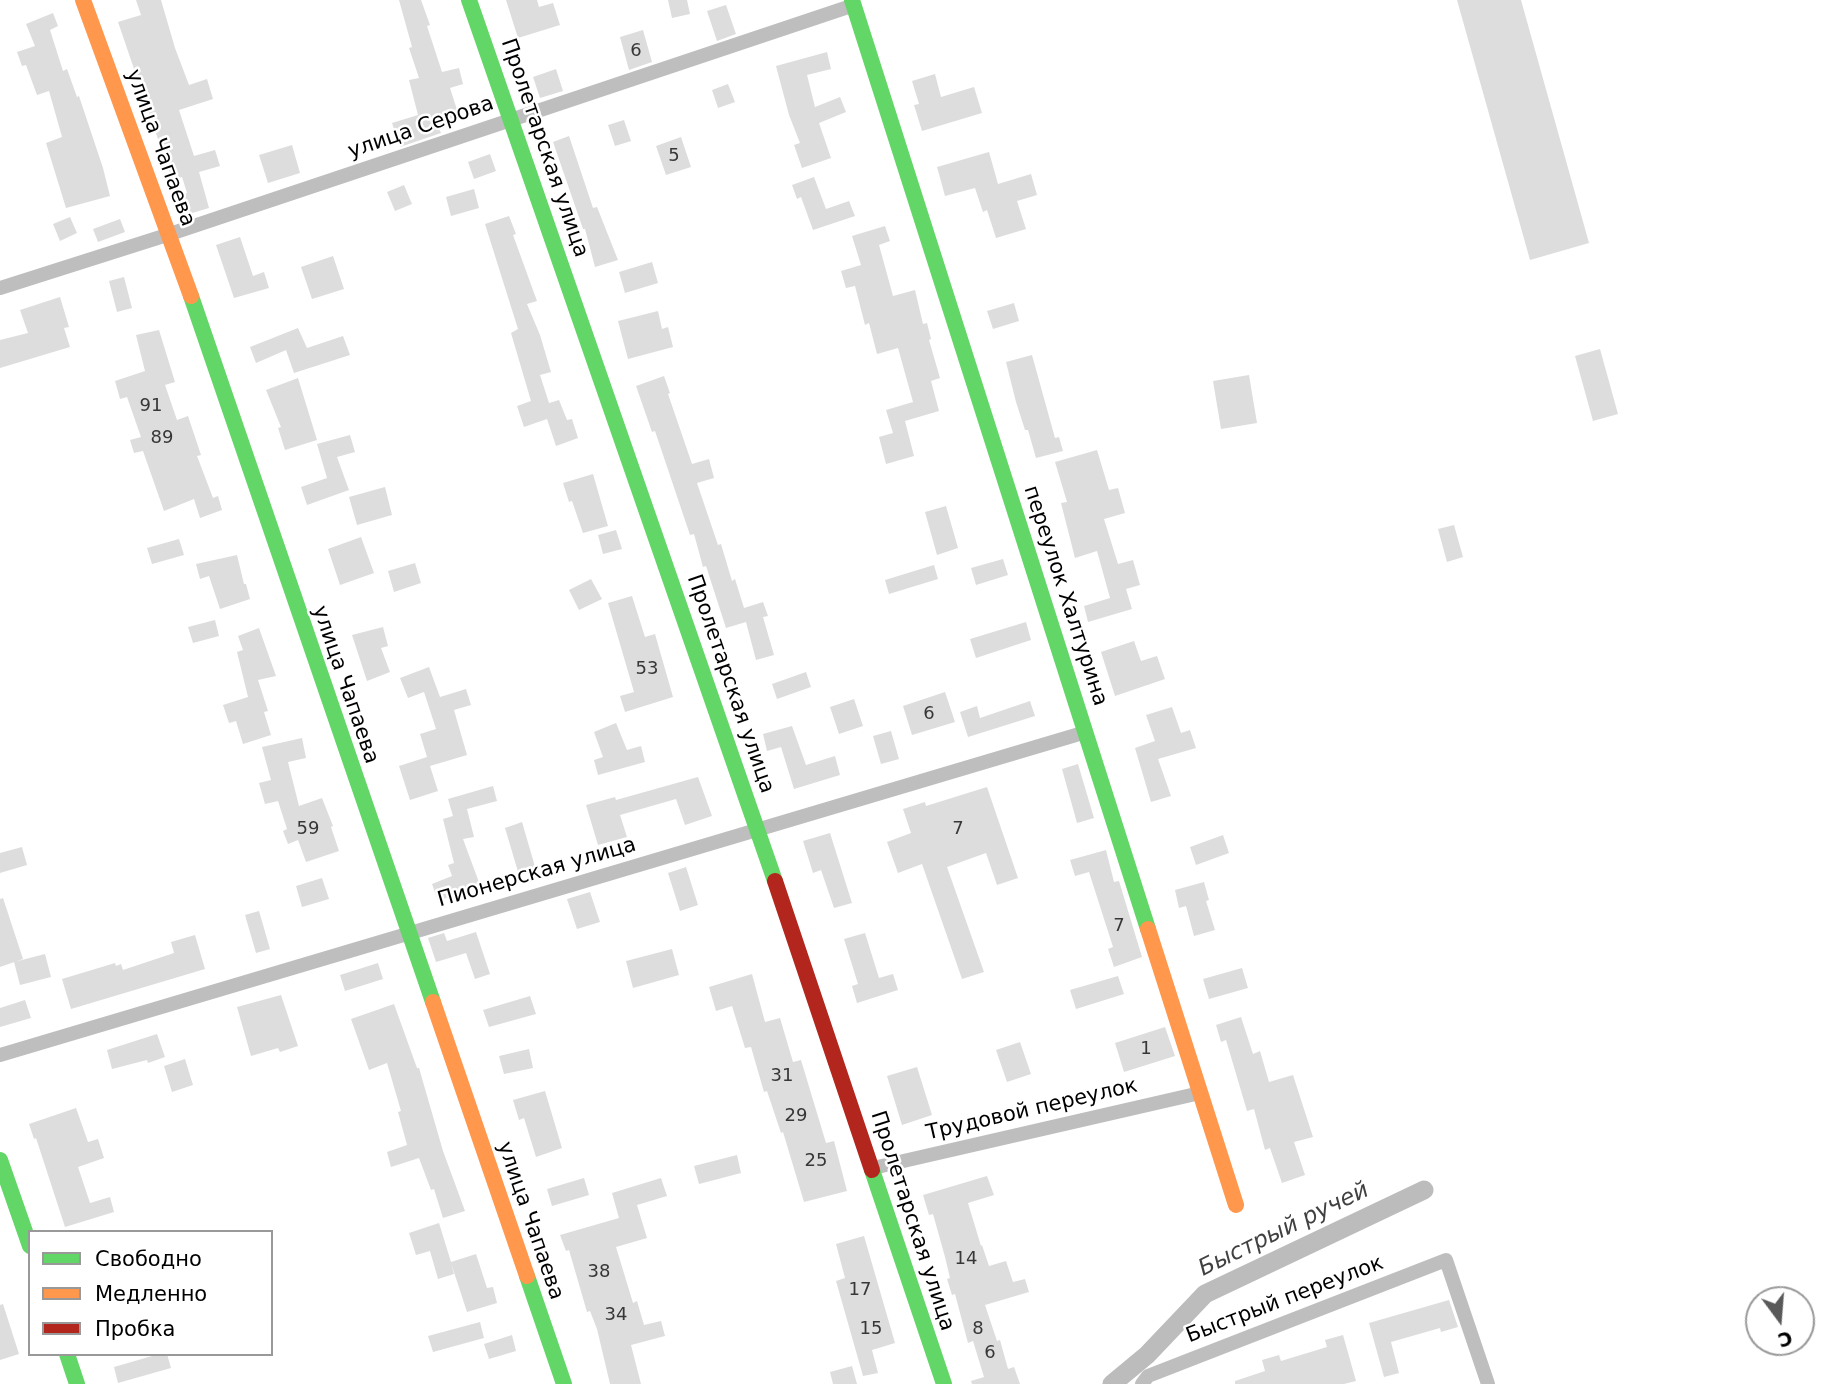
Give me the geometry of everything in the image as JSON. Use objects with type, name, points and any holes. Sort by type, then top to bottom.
[{"type":"street","name":"улица Чапаева","points":[[83,0],[170,234],[564,1384]]},
{"type":"street","name":"Пролетарская улица","points":[[469,0],[758,831],[944,1384]]},
{"type":"street","name":"улица Серова","points":[[0,288],[512,120],[853,3]]},
{"type":"street","name":"переулок Халтурина","points":[[853,3],[1236,1205]]},
{"type":"street","name":"Пионерская улица","points":[[0,1055],[1086,732]]},
{"type":"street","name":"Трудовой переулок","points":[[873,1168],[1200,1093]]},
{"type":"street","points":[[0,1160],[28,1240]]},
{"type":"street","name":"Быстрый переулок","points":[[1142,1384],[1149,1376],[1446,1260],[1488,1384]]},
{"type":"street","points":[[68,1356],[77,1384]]},
{"type":"building","points":[[136,0],[161,0],[189,85],[207,79],[213,99],[179,110],[194,156],[215,150],[220,166],[199,172],[209,208],[182,216],[176,198],[187,193],[182,177],[172,180],[118,22],[141,15]]},
{"type":"building","points":[[399,0],[421,0],[442,72],[459,68],[463,84],[450,88],[459,116],[437,123],[441,133],[400,147],[392,123],[418,115],[409,80],[419,78],[409,48],[412,47]]},
{"type":"building","points":[[506,0],[537,0],[539,7],[553,3],[560,25],[518,38]]},
{"type":"building","points":[[668,0],[687,0],[690,14],[672,18]]},
{"type":"building","points":[[1457,0],[1521,0],[1589,243],[1530,260]]},
{"type":"building","points":[[726,5],[736,34],[717,41],[707,11]]},
{"type":"building","points":[[53,13],[58,26],[50,30],[63,71],[67,69],[77,97],[79,96],[110,196],[66,208],[46,143],[62,137],[49,91],[37,95],[26,65],[22,66],[17,52],[35,46],[26,24]]},
{"type":"building","points":[[643,30],[652,62],[629,70],[620,37]]},
{"type":"building","points":[[827,52],[831,69],[807,75],[815,107],[840,97],[846,112],[819,123],[831,158],[802,168],[794,145],[800,143],[789,115],[776,66]]},
{"type":"building","points":[[556,69],[563,91],[540,98],[533,77]]},
{"type":"building","points":[[935,74],[941,97],[974,87],[982,113],[922,131],[914,105],[919,104],[912,81]]},
{"type":"building","points":[[728,84],[735,102],[718,108],[712,90]]},
{"type":"building","points":[[624,120],[631,141],[615,146],[608,125]]},
{"type":"building","points":[[569,136],[593,208],[597,207],[618,260],[595,267],[585,229],[553,142]]},
{"type":"building","points":[[681,137],[691,167],[666,175],[656,146]]},
{"type":"building","points":[[292,145],[300,173],[268,183],[259,155]]},
{"type":"building","points":[[989,152],[998,184],[1031,174],[1037,195],[1017,201],[1026,229],[996,238],[987,210],[983,212],[975,188],[945,196],[937,167]]},
{"type":"building","points":[[490,154],[496,171],[474,179],[468,162]]},
{"type":"building","points":[[814,177],[826,209],[849,201],[855,216],[813,230],[801,197],[797,199],[792,185]]},
{"type":"building","points":[[404,185],[412,204],[395,211],[387,192]]},
{"type":"building","points":[[474,189],[479,208],[451,216],[446,197]]},
{"type":"building","points":[[509,216],[516,234],[513,235],[537,301],[527,304],[551,372],[540,375],[549,403],[559,400],[567,420],[572,419],[578,438],[556,446],[547,419],[524,427],[517,406],[531,401],[511,333],[518,329],[485,224]]},
{"type":"building","points":[[70,217],[77,233],[60,241],[53,224]]},
{"type":"building","points":[[120,219],[125,232],[98,242],[93,229]]},
{"type":"building","points":[[885,226],[890,241],[879,245],[893,296],[915,290],[923,324],[927,323],[940,378],[931,381],[939,411],[905,421],[914,456],[886,464],[879,437],[893,433],[886,410],[913,402],[898,348],[877,354],[869,323],[865,325],[855,286],[846,288],[841,271],[861,265],[852,236]]},
{"type":"building","points":[[240,237],[253,276],[264,272],[269,288],[234,298],[216,245]]},
{"type":"building","points":[[333,256],[344,289],[312,299],[301,267]]},
{"type":"building","points":[[652,262],[658,283],[625,293],[619,272]]},
{"type":"building","points":[[124,277],[132,308],[117,312],[109,281]]},
{"type":"building","points":[[60,297],[69,327],[64,328],[70,347],[0,368],[0,340],[28,333],[20,310]]},
{"type":"building","points":[[1014,303],[1019,321],[993,329],[987,311]]},
{"type":"building","points":[[658,311],[662,329],[668,327],[673,347],[628,359],[618,321]]},
{"type":"building","points":[[298,328],[307,348],[343,336],[350,355],[294,373],[286,350],[256,363],[250,347]]},
{"type":"building","points":[[159,330],[175,382],[165,385],[177,420],[188,416],[201,455],[197,456],[213,498],[218,496],[222,510],[200,518],[194,499],[164,511],[143,451],[134,453],[130,440],[141,437],[127,397],[120,399],[115,381],[145,371],[136,335]]},
{"type":"building","points":[[1600,349],[1618,414],[1593,421],[1575,356]]},
{"type":"building","points":[[1032,355],[1055,438],[1059,437],[1063,451],[1036,458],[1016,402],[1006,362]]},
{"type":"building","points":[[1249,375],[1257,423],[1221,429],[1213,381]]},
{"type":"building","points":[[664,376],[692,464],[709,459],[714,478],[697,483],[732,581],[735,579],[744,608],[763,602],[768,616],[763,617],[774,655],[756,660],[746,622],[726,628],[706,566],[703,567],[694,534],[690,535],[655,431],[652,432],[636,386]]},
{"type":"building","points":[[298,378],[317,440],[285,450],[278,428],[281,427],[266,390]]},
{"type":"building","points":[[350,435],[355,452],[337,457],[349,490],[307,505],[301,487],[327,478],[317,444]]},
{"type":"building","points":[[1097,450],[1109,490],[1118,488],[1125,513],[1104,519],[1118,564],[1133,560],[1140,585],[1126,589],[1132,609],[1088,622],[1084,606],[1110,598],[1097,551],[1075,558],[1061,503],[1067,502],[1055,462]]},
{"type":"building","points":[[593,474],[608,526],[583,533],[563,483]]},
{"type":"building","points":[[385,487],[392,515],[357,525],[349,497]]},
{"type":"building","points":[[946,506],[958,548],[937,555],[925,512]]},
{"type":"building","points":[[1454,525],[1463,557],[1447,562],[1438,529]]},
{"type":"building","points":[[616,530],[622,549],[603,554],[598,535]]},
{"type":"building","points":[[361,537],[374,573],[340,585],[328,549]]},
{"type":"building","points":[[179,539],[184,555],[152,564],[147,548]]},
{"type":"building","points":[[237,555],[250,599],[220,609],[209,576],[200,579],[196,564]]},
{"type":"building","points":[[1003,559],[1008,575],[976,585],[971,568]]},
{"type":"building","points":[[415,563],[421,583],[394,592],[388,571]]},
{"type":"building","points":[[934,565],[938,579],[889,594],[885,580]]},
{"type":"building","points":[[591,579],[602,599],[579,610],[569,590]]},
{"type":"building","points":[[632,596],[645,637],[655,634],[673,697],[625,712],[620,696],[634,692],[608,603]]},
{"type":"building","points":[[215,620],[219,636],[193,643],[188,627]]},
{"type":"building","points":[[1026,622],[1031,640],[976,658],[970,639]]},
{"type":"building","points":[[383,627],[388,646],[381,648],[390,672],[367,681],[352,635]]},
{"type":"building","points":[[259,628],[276,676],[258,680],[268,711],[264,712],[271,735],[243,744],[236,721],[229,723],[223,705],[248,697],[237,652],[243,650],[238,636]]},
{"type":"building","points":[[1134,641],[1141,661],[1157,656],[1165,679],[1115,696],[1101,652]]},
{"type":"building","points":[[429,667],[440,697],[466,689],[471,705],[454,710],[467,755],[430,766],[438,791],[410,800],[399,766],[427,757],[420,734],[436,729],[424,692],[408,698],[400,678]]},
{"type":"building","points":[[806,672],[811,687],[777,699],[772,684]]},
{"type":"building","points":[[945,692],[955,722],[912,735],[903,706]]},
{"type":"building","points":[[854,699],[863,726],[839,734],[830,707]]},
{"type":"building","points":[[1030,701],[1035,716],[968,737],[960,712],[977,706],[980,718]]},
{"type":"building","points":[[1172,707],[1181,733],[1190,730],[1196,748],[1158,759],[1171,796],[1151,802],[1135,748],[1155,741],[1146,715]]},
{"type":"building","points":[[616,723],[627,750],[641,746],[645,762],[598,775],[594,760],[603,757],[594,732]]},
{"type":"building","points":[[792,726],[806,765],[835,756],[840,775],[794,789],[781,747],[767,751],[763,734]]},
{"type":"building","points":[[891,731],[899,759],[881,764],[873,736]]},
{"type":"building","points":[[302,738],[306,758],[288,762],[299,806],[322,798],[339,851],[306,862],[298,840],[288,844],[283,831],[287,829],[278,801],[265,804],[259,783],[271,780],[262,747]]},
{"type":"building","points":[[1078,764],[1094,818],[1077,823],[1062,769]]},
{"type":"building","points":[[698,777],[712,816],[685,825],[676,799],[620,815],[627,837],[598,845],[586,805],[615,797],[616,800]]},
{"type":"building","points":[[493,786],[497,801],[467,809],[474,837],[463,839],[480,885],[438,901],[432,884],[452,876],[448,865],[454,863],[443,819],[453,816],[448,799]]},
{"type":"building","points":[[987,787],[1018,878],[997,885],[986,853],[947,867],[984,972],[962,979],[922,864],[898,873],[887,842],[911,833],[903,809],[925,802],[926,806]]},
{"type":"building","points":[[522,822],[536,870],[519,875],[505,828]]},
{"type":"building","points":[[830,833],[852,903],[834,908],[821,870],[813,873],[803,841]]},
{"type":"building","points":[[1223,835],[1229,853],[1196,865],[1190,847]]},
{"type":"building","points":[[22,847],[27,865],[0,873],[0,853]]},
{"type":"building","points":[[1106,850],[1114,882],[1119,881],[1142,957],[1114,967],[1108,949],[1113,947],[1089,872],[1075,876],[1070,860]]},
{"type":"building","points":[[686,867],[698,905],[680,911],[668,873]]},
{"type":"building","points":[[322,878],[329,899],[302,907],[296,886]]},
{"type":"building","points":[[1204,882],[1209,900],[1206,901],[1215,930],[1194,936],[1186,906],[1179,908],[1175,890]]},
{"type":"building","points":[[590,892],[600,922],[577,929],[567,899]]},
{"type":"building","points":[[3,898],[23,959],[0,967],[0,899]]},
{"type":"building","points":[[259,911],[270,949],[256,953],[245,915]]},
{"type":"building","points":[[476,932],[490,974],[475,979],[466,953],[436,962],[428,938],[444,933],[447,941]]},
{"type":"building","points":[[865,933],[879,978],[893,974],[898,990],[857,1003],[852,986],[858,984],[844,939]]},
{"type":"building","points":[[195,935],[205,969],[71,1009],[62,979],[115,963],[116,966],[121,964],[123,970],[174,953],[171,942]]},
{"type":"building","points":[[672,949],[679,975],[633,988],[626,961]]},
{"type":"building","points":[[45,954],[51,977],[20,985],[14,962]]},
{"type":"building","points":[[378,963],[383,979],[345,991],[340,975]]},
{"type":"building","points":[[1242,968],[1248,988],[1209,999],[1203,979]]},
{"type":"building","points":[[752,974],[765,1022],[780,1018],[793,1062],[801,1060],[826,1143],[834,1141],[847,1191],[804,1202],[783,1132],[781,1133],[767,1091],[764,1092],[751,1047],[745,1048],[732,1006],[716,1011],[709,987]]},
{"type":"building","points":[[1118,976],[1124,994],[1076,1009],[1070,990]]},
{"type":"building","points":[[281,995],[298,1046],[280,1052],[278,1048],[251,1056],[237,1007]]},
{"type":"building","points":[[530,996],[536,1014],[489,1027],[483,1010]]},
{"type":"building","points":[[25,1000],[31,1018],[0,1027],[0,1008]]},
{"type":"building","points":[[394,1004],[419,1068],[443,1151],[465,1211],[443,1218],[434,1189],[431,1190],[419,1158],[391,1167],[387,1152],[407,1145],[398,1112],[401,1111],[387,1063],[369,1070],[351,1019]]},
{"type":"building","points":[[1241,1017],[1253,1054],[1260,1051],[1269,1082],[1293,1075],[1313,1137],[1294,1142],[1305,1175],[1282,1183],[1270,1148],[1265,1150],[1254,1109],[1247,1111],[1226,1040],[1221,1042],[1216,1025]]},
{"type":"building","points":[[1165,1027],[1175,1056],[1124,1072],[1115,1043]]},
{"type":"building","points":[[157,1034],[165,1057],[112,1069],[107,1050]]},
{"type":"building","points":[[1020,1042],[1031,1074],[1007,1082],[996,1050]]},
{"type":"building","points":[[529,1049],[533,1068],[504,1074],[499,1056]]},
{"type":"building","points":[[185,1059],[193,1085],[172,1092],[164,1066]]},
{"type":"building","points":[[917,1067],[932,1115],[902,1125],[887,1076]]},
{"type":"building","points":[[545,1091],[562,1148],[536,1157],[524,1118],[519,1120],[513,1100]]},
{"type":"building","points":[[76,1108],[88,1142],[98,1139],[104,1158],[78,1167],[90,1203],[110,1197],[114,1212],[65,1227],[29,1124]]},
{"type":"building","points":[[737,1155],[741,1173],[699,1184],[694,1166]]},
{"type":"building","points":[[987,1176],[994,1195],[968,1203],[981,1246],[989,1266],[1006,1261],[1013,1282],[1025,1279],[1029,1292],[985,1305],[997,1341],[1000,1340],[1008,1369],[1014,1367],[1020,1384],[972,1384],[971,1381],[984,1377],[973,1341],[968,1343],[955,1294],[952,1295],[947,1279],[950,1278],[933,1214],[929,1215],[923,1195]]},
{"type":"building","points":[[584,1178],[589,1195],[552,1206],[547,1189]]},
{"type":"building","points":[[661,1178],[667,1196],[637,1205],[647,1238],[616,1247],[633,1303],[637,1301],[644,1325],[661,1321],[665,1336],[631,1345],[641,1384],[610,1384],[597,1329],[590,1311],[587,1312],[569,1250],[566,1251],[560,1235],[619,1218],[612,1193]]},
{"type":"building","points":[[439,1223],[451,1262],[476,1254],[487,1288],[493,1287],[497,1303],[467,1312],[451,1263],[454,1274],[438,1279],[430,1251],[416,1255],[409,1233]]},
{"type":"building","points":[[864,1236],[895,1343],[872,1350],[878,1373],[863,1376],[836,1281],[845,1278],[836,1244]]},
{"type":"building","points":[[1449,1300],[1458,1327],[1441,1332],[1440,1328],[1391,1342],[1399,1373],[1384,1377],[1369,1323]]},
{"type":"building","points":[[3,1304],[19,1354],[0,1360],[0,1305]]},
{"type":"building","points":[[480,1322],[484,1338],[433,1352],[428,1336]]},
{"type":"building","points":[[512,1335],[516,1351],[489,1359],[484,1344]]},
{"type":"building","points":[[1343,1335],[1356,1381],[1344,1384],[1235,1384],[1235,1381],[1265,1371],[1262,1360],[1279,1355],[1281,1361],[1327,1347],[1325,1340]]},
{"type":"building","points":[[152,1356],[168,1356],[171,1368],[118,1383],[114,1367]]},
{"type":"building","points":[[852,1366],[857,1384],[833,1384],[830,1372]]},
{"type":"waterway","name":"Быстрый ручей","points":[[1112,1384],[1147,1355],[1205,1294],[1424,1190]]},
{"type":"traffic: fast","points":[[469,0],[775,881]]},
{"type":"traffic: fast","points":[[852,0],[1148,929]]},
{"type":"traffic: fast","points":[[191,296],[433,1002]]},
{"type":"traffic: fast","points":[[0,1160],[28,1240]]},
{"type":"traffic: fast","points":[[872,1170],[944,1384]]},
{"type":"traffic: fast","points":[[527,1276],[564,1384]]},
{"type":"traffic: fast","points":[[68,1356],[77,1384]]},
{"type":"traffic: slow","points":[[83,0],[191,296]]},
{"type":"traffic: slow","points":[[1148,929],[1236,1205]]},
{"type":"traffic: slow","points":[[433,1002],[527,1276]]},
{"type":"traffic: jam","points":[[775,881],[872,1170]]}]
